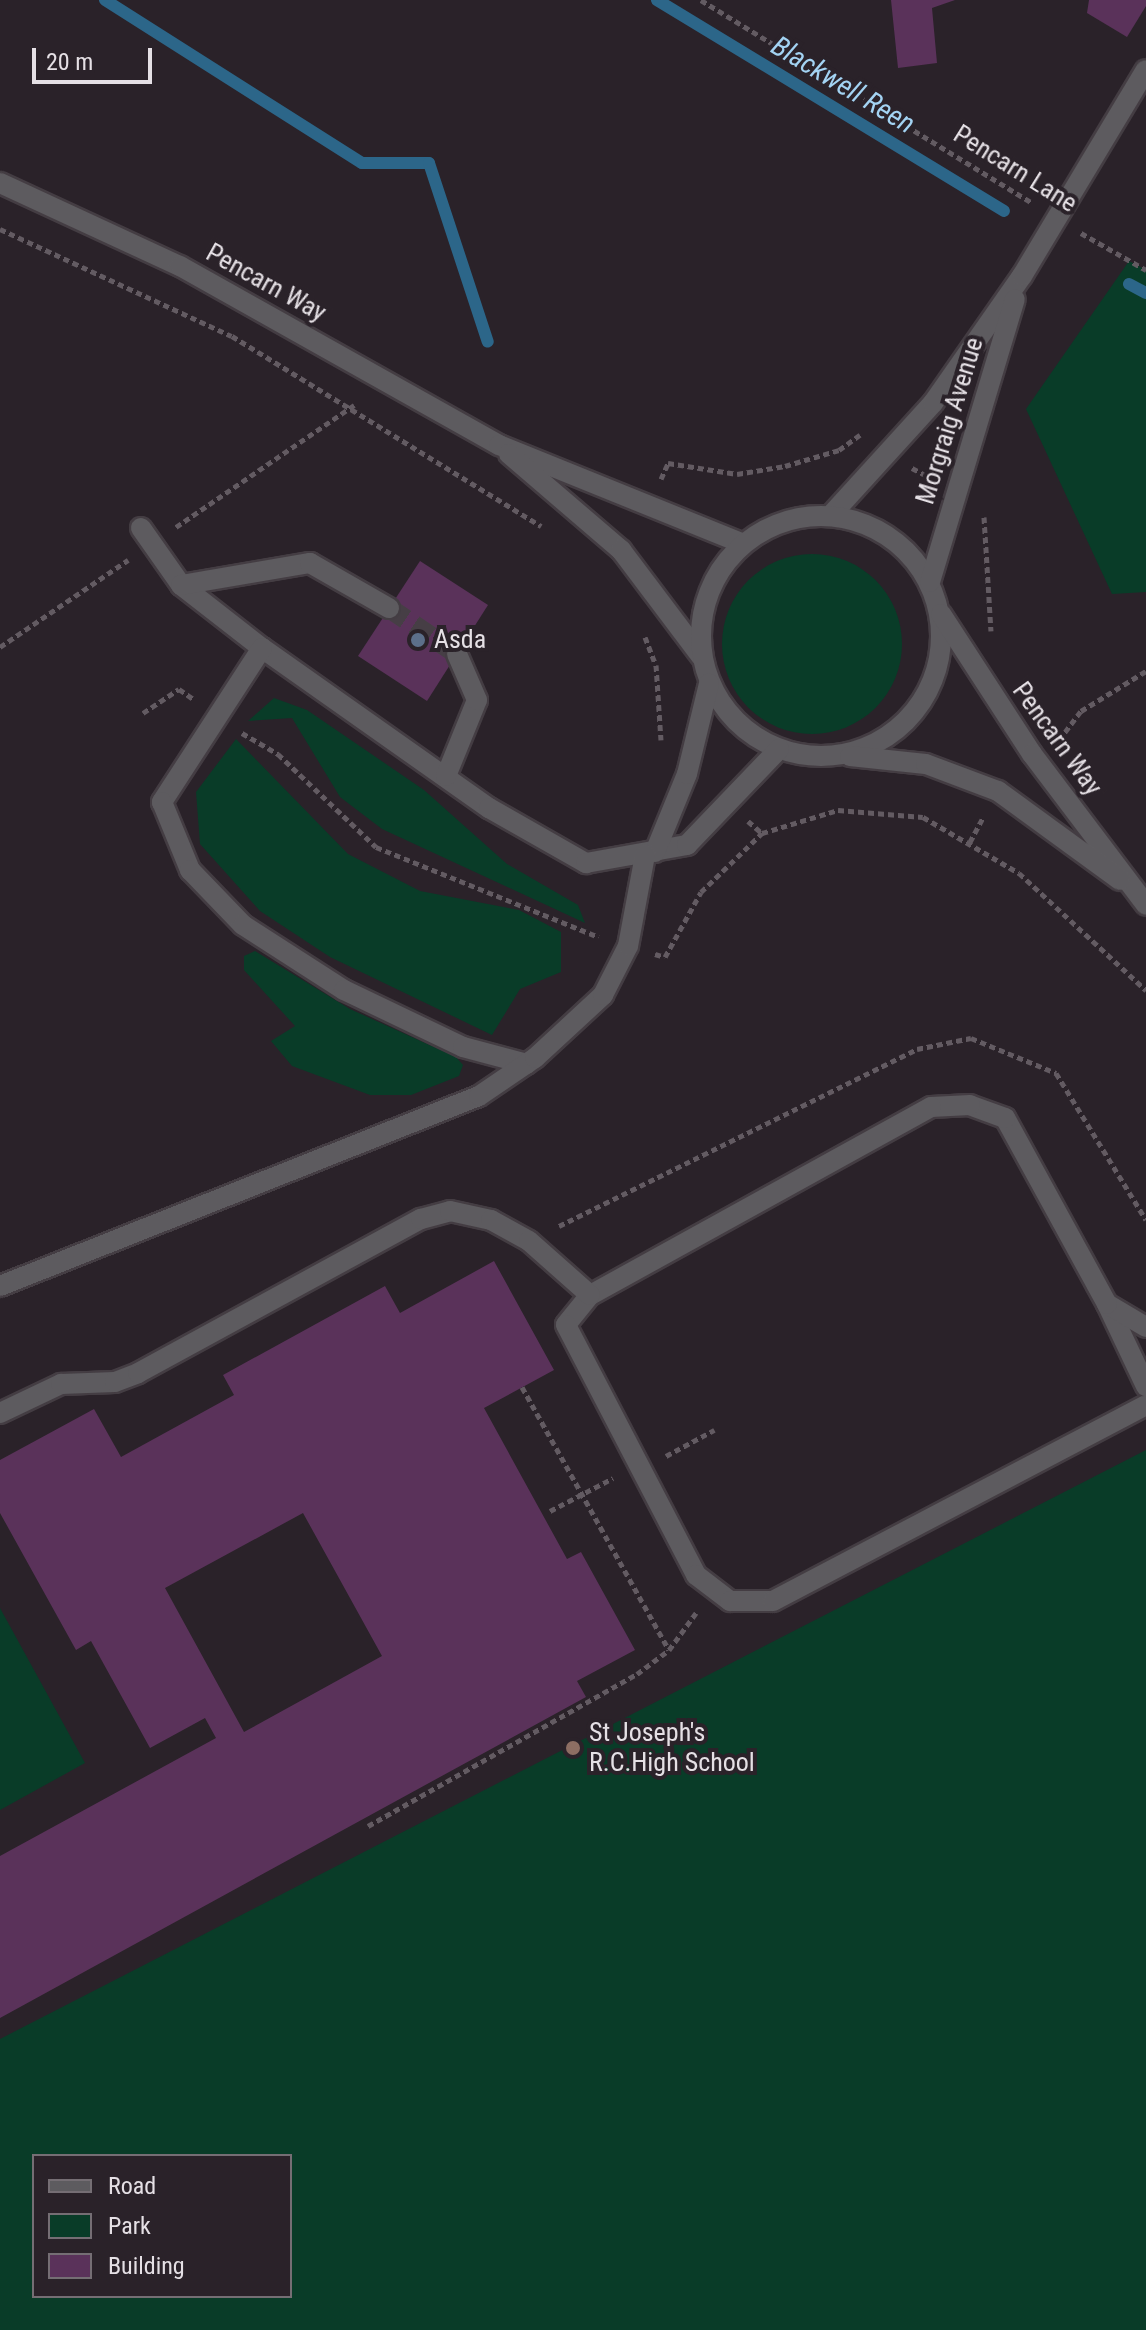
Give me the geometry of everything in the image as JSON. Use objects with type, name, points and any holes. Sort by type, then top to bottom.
[{"type":"street","name":"Morgraig Avenue","points":[[831,515],[933,403],[1022,276],[1053,217],[1146,70]]},
{"type":"street","name":"Pencarn Way","points":[[0,183],[180,266],[499,445],[742,543]]},
{"type":"street","name":"Morgraig Avenue","points":[[930,582],[956,484],[1022,276]]},
{"type":"street","name":"Pencarn Way","points":[[499,445],[621,550],[701,656]]},
{"type":"street","points":[[831,515],[871,525],[906,549],[930,582],[941,614],[941,652],[930,689],[908,720],[878,743],[842,755],[779,749],[750,734],[709,684],[701,656],[707,594],[742,543],[799,516],[831,515]]},
{"type":"street","points":[[141,528],[181,585],[262,648],[535,839],[586,863],[687,845],[779,749]]},
{"type":"street","points":[[181,585],[310,563],[389,608]]},
{"type":"street","name":"Pencarn Way","points":[[941,614],[1032,754],[1141,899]]},
{"type":"street","points":[[262,648],[162,802],[190,870],[243,925],[344,990],[463,1047],[527,1064]]},
{"type":"street","points":[[446,776],[477,700],[457,654]]},
{"type":"street","points":[[0,1286],[414,1125],[527,1064],[603,995],[628,946],[650,854],[687,774],[709,684]]},
{"type":"street","name":"Pencarn Way","points":[[842,755],[926,764],[998,791],[1141,899]]},
{"type":"street","points":[[1146,1386],[1107,1304],[1005,1118],[970,1105],[931,1107],[590,1295],[566,1325],[651,1499],[696,1575],[730,1601],[773,1601],[1146,1405]]},
{"type":"street","points":[[0,1413],[61,1384],[115,1382],[138,1373],[421,1219],[450,1211],[491,1220],[529,1241],[590,1295]]},
{"type":"street","points":[[1107,1304],[1146,1327]]},
{"type":"path","name":"Pencarn Lane","points":[[701,0],[1053,217],[1146,270]]},
{"type":"path","points":[[0,229],[232,336],[551,532]]},
{"type":"path","points":[[651,504],[668,463],[737,474],[785,466],[839,450],[868,428],[892,447],[918,475],[986,493],[981,541],[993,647]]},
{"type":"path","points":[[642,628],[656,665],[660,746],[687,774]]},
{"type":"path","points":[[1032,754],[1059,740],[1081,711],[1146,671]]},
{"type":"path","points":[[143,713],[179,689],[278,754],[376,847],[628,946],[665,957],[701,892],[762,833],[838,810],[881,808],[923,817],[1019,873],[1146,990]]},
{"type":"path","points":[[1050,730],[1059,740]]},
{"type":"path","points":[[970,842],[998,791]]},
{"type":"path","points":[[727,804],[762,833]]},
{"type":"path","points":[[522,1387],[669,1650]]},
{"type":"path","points":[[368,1826],[669,1650],[713,1589]]},
{"type":"green space","points":[[1129,261],[1146,270],[1146,592],[1112,594],[1026,409]]},
{"type":"green space","points":[[812,554],[846,561],[876,580],[895,610],[902,644],[895,678],[876,708],[846,727],[812,734],[778,727],[748,708],[729,678],[722,644],[729,610],[748,580],[778,561]]},
{"type":"green space","points":[[274,698],[307,710],[424,790],[507,864],[578,905],[585,923],[382,829],[340,797],[292,718],[248,721]]},
{"type":"green space","points":[[236,739],[348,854],[420,891],[519,910],[561,932],[561,972],[520,989],[492,1035],[330,957],[260,911],[200,844],[196,792]]},
{"type":"green space","points":[[255,951],[350,1009],[456,1057],[463,1065],[459,1076],[411,1095],[370,1095],[292,1066],[271,1041],[295,1026],[244,970],[244,956]]},
{"type":"green space","points":[[1146,1450],[1146,2330],[0,2330],[0,2039]]},
{"type":"green space","points":[[0,1608],[85,1763],[0,1810]]},
{"type":"building","points":[[891,0],[955,0],[932,8],[937,63],[898,68]]},
{"type":"building","points":[[1089,0],[1146,0],[1146,6],[1127,37],[1087,13]]},
{"type":"building","points":[[420,561],[488,605],[427,701],[358,656]]},
{"type":"building","points":[[494,1261],[554,1370],[484,1408],[567,1559],[581,1552],[635,1650],[577,1681],[586,1697],[0,2018],[0,1856],[216,1738],[205,1718],[150,1748],[91,1641],[76,1650],[0,1513],[0,1460],[94,1409],[121,1457],[234,1395],[223,1375],[385,1286],[400,1313]],"holes":[[[303,1513],[382,1656],[244,1732],[165,1588]]]},
{"type":"waterway","points":[[105,0],[362,163],[429,163],[488,342]]},
{"type":"waterway","name":"Blackwell Reen","points":[[657,0],[1004,211]]},
{"type":"waterway","name":"Blackwell Reen","points":[[1129,284],[1146,293]]},
{"type":"tunnel","points":[[389,608],[457,654]]},
{"type":"place","name":"Asda","points":[[418,640]]},
{"type":"place","name":"St Joseph's R.C.High School","points":[[573,1748]]}]
